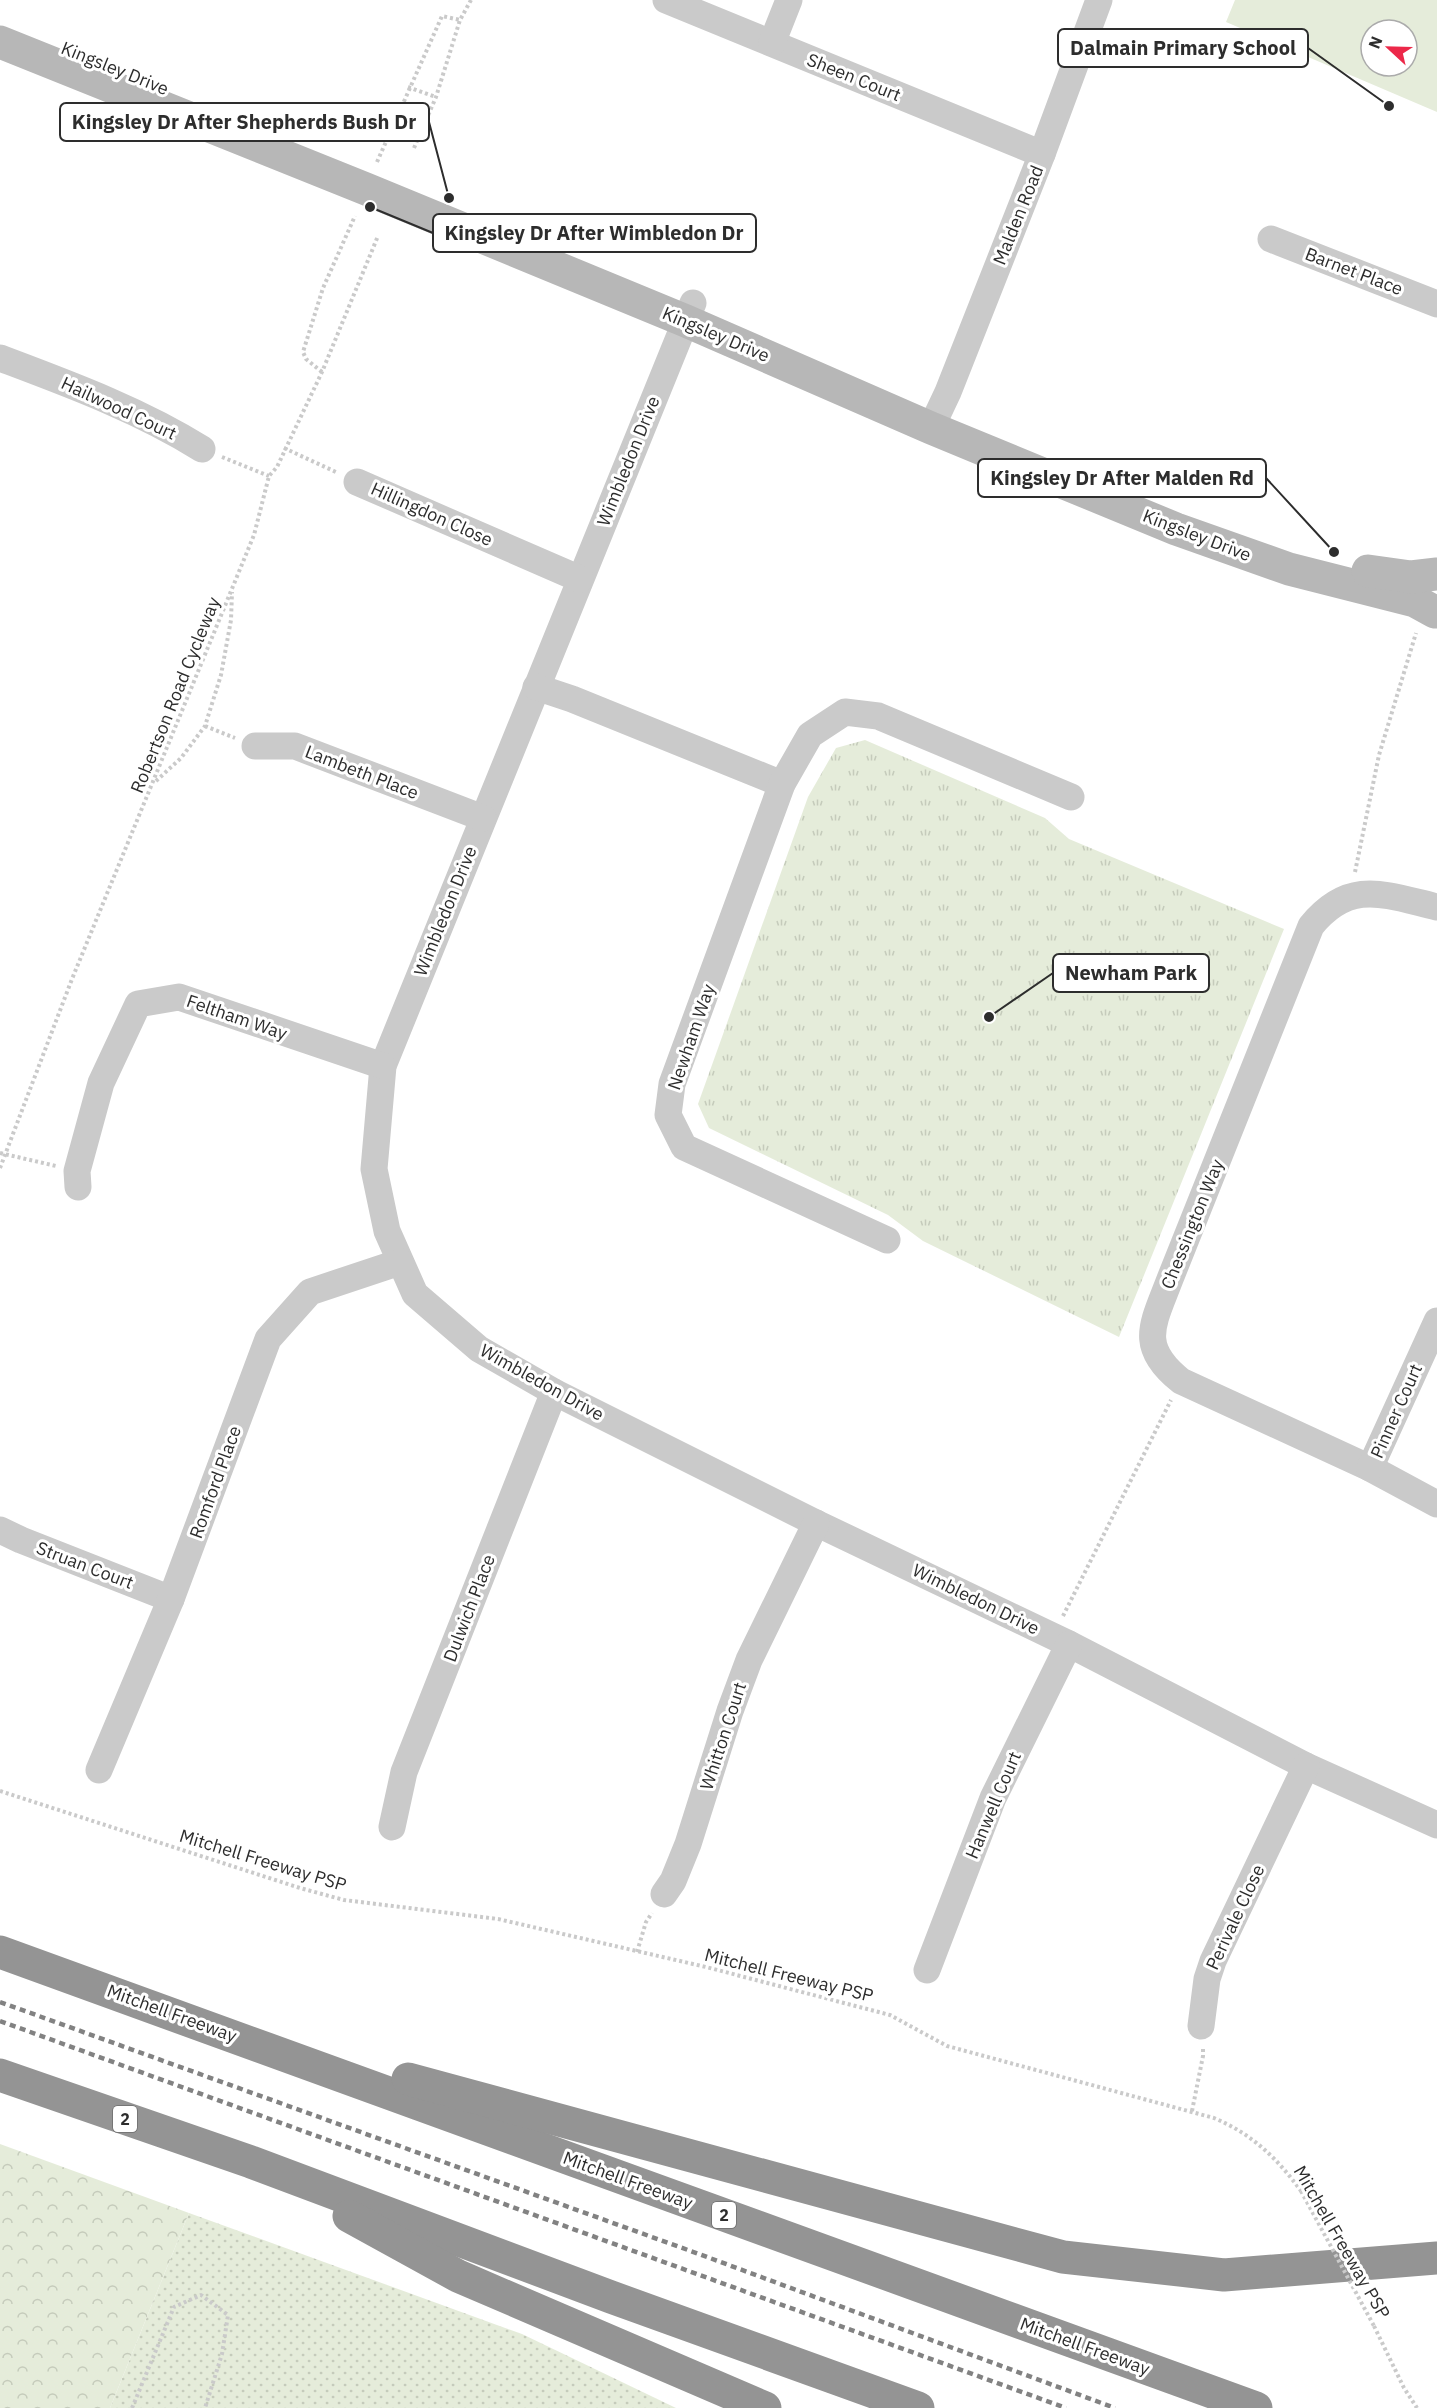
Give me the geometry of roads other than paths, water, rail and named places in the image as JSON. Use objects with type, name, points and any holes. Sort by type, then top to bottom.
[{"type":"highway","name":"Mitchell Freeway","points":[[0,1952],[1257,2408]]},
{"type":"highway","points":[[192,2020],[1063,2256],[1224,2275],[1437,2258]]},
{"type":"highway","name":"2","points":[[0,2075],[251,2162],[611,2297],[918,2408]]},
{"type":"highway","points":[[251,2162],[458,2277],[765,2408]]},
{"type":"main road","name":"Kingsley Drive","points":[[0,22],[689,312],[935,419],[1176,529],[1289,569],[1415,601],[1431,610]]},
{"type":"main road","name":"Kingsley Drive","points":[[0,42],[377,193],[689,312]]},
{"type":"main road","name":"Kingsley Drive","points":[[935,419],[1302,553],[1379,573],[1411,577],[1437,574]]},
{"type":"street","name":"Sheen Court","points":[[666,0],[1042,154]]},
{"type":"street","points":[[772,43],[789,0]]},
{"type":"street","name":"Malden Road","points":[[935,419],[1042,154],[1098,0]]},
{"type":"street","name":"Barnet Place","points":[[1271,238],[1437,304]]},
{"type":"street","name":"Wimbledon Drive","points":[[689,312],[383,1066],[374,1169],[387,1231],[415,1294],[479,1349],[554,1392],[1061,1640],[1306,1766],[1437,1825]]},
{"type":"street","name":"Hailwood Court","points":[[0,358],[168,428],[202,449]]},
{"type":"street","name":"Hillingdon Close","points":[[357,482],[580,579]]},
{"type":"street","points":[[536,687],[572,699],[782,784]]},
{"type":"street","name":"Newham Way","points":[[887,1240],[684,1147],[668,1115],[672,1084],[782,784],[810,735],[845,712],[878,716],[1071,797]]},
{"type":"street","name":"Lambeth Place","points":[[255,747],[295,746],[483,818]]},
{"type":"street","name":"Chessington Way","points":[[1437,907],[1388,895],[1350,895],[1320,915],[1311,926],[1154,1320],[1152,1335],[1157,1357],[1168,1371],[1181,1381],[1370,1468],[1437,1504]]},
{"type":"street","name":"Feltham Way","points":[[78,1187],[77,1171],[101,1083],[138,1004],[179,997],[383,1066]]},
{"type":"street","name":"Romford Place","points":[[99,1770],[171,1599],[268,1339],[310,1292],[400,1262]]},
{"type":"street","name":"Pinner Court","points":[[1370,1468],[1437,1321]]},
{"type":"street","name":"Dulwich Place","points":[[392,1827],[404,1772],[554,1392]]},
{"type":"street","name":"Whitton Court","points":[[664,1894],[673,1881],[688,1844],[721,1736],[746,1668],[816,1522]]},
{"type":"street","name":"Struan Court","points":[[0,1530],[171,1599]]},
{"type":"street","name":"Hanwell Court","points":[[927,1970],[993,1798],[1061,1640]]},
{"type":"street","name":"Perivale Close","points":[[1201,2026],[1205,1987],[1213,1961],[1306,1766]]},
{"type":"railway","points":[[0,2002],[699,2254],[1115,2408]]},
{"type":"railway","points":[[0,2021],[1066,2408]]},
{"type":"place","name":"Dalmain Primary School","points":[[1389,106]]},
{"type":"place","name":"Kingsley Dr After Shepherds Bush Dr","points":[[449,198]]},
{"type":"place","name":"Kingsley Dr After Wimbledon Dr","points":[[370,207]]},
{"type":"place","name":"Kingsley Dr After Malden Rd","points":[[1334,552]]},
{"type":"place","name":"Newham Park","points":[[989,1017]]}]
